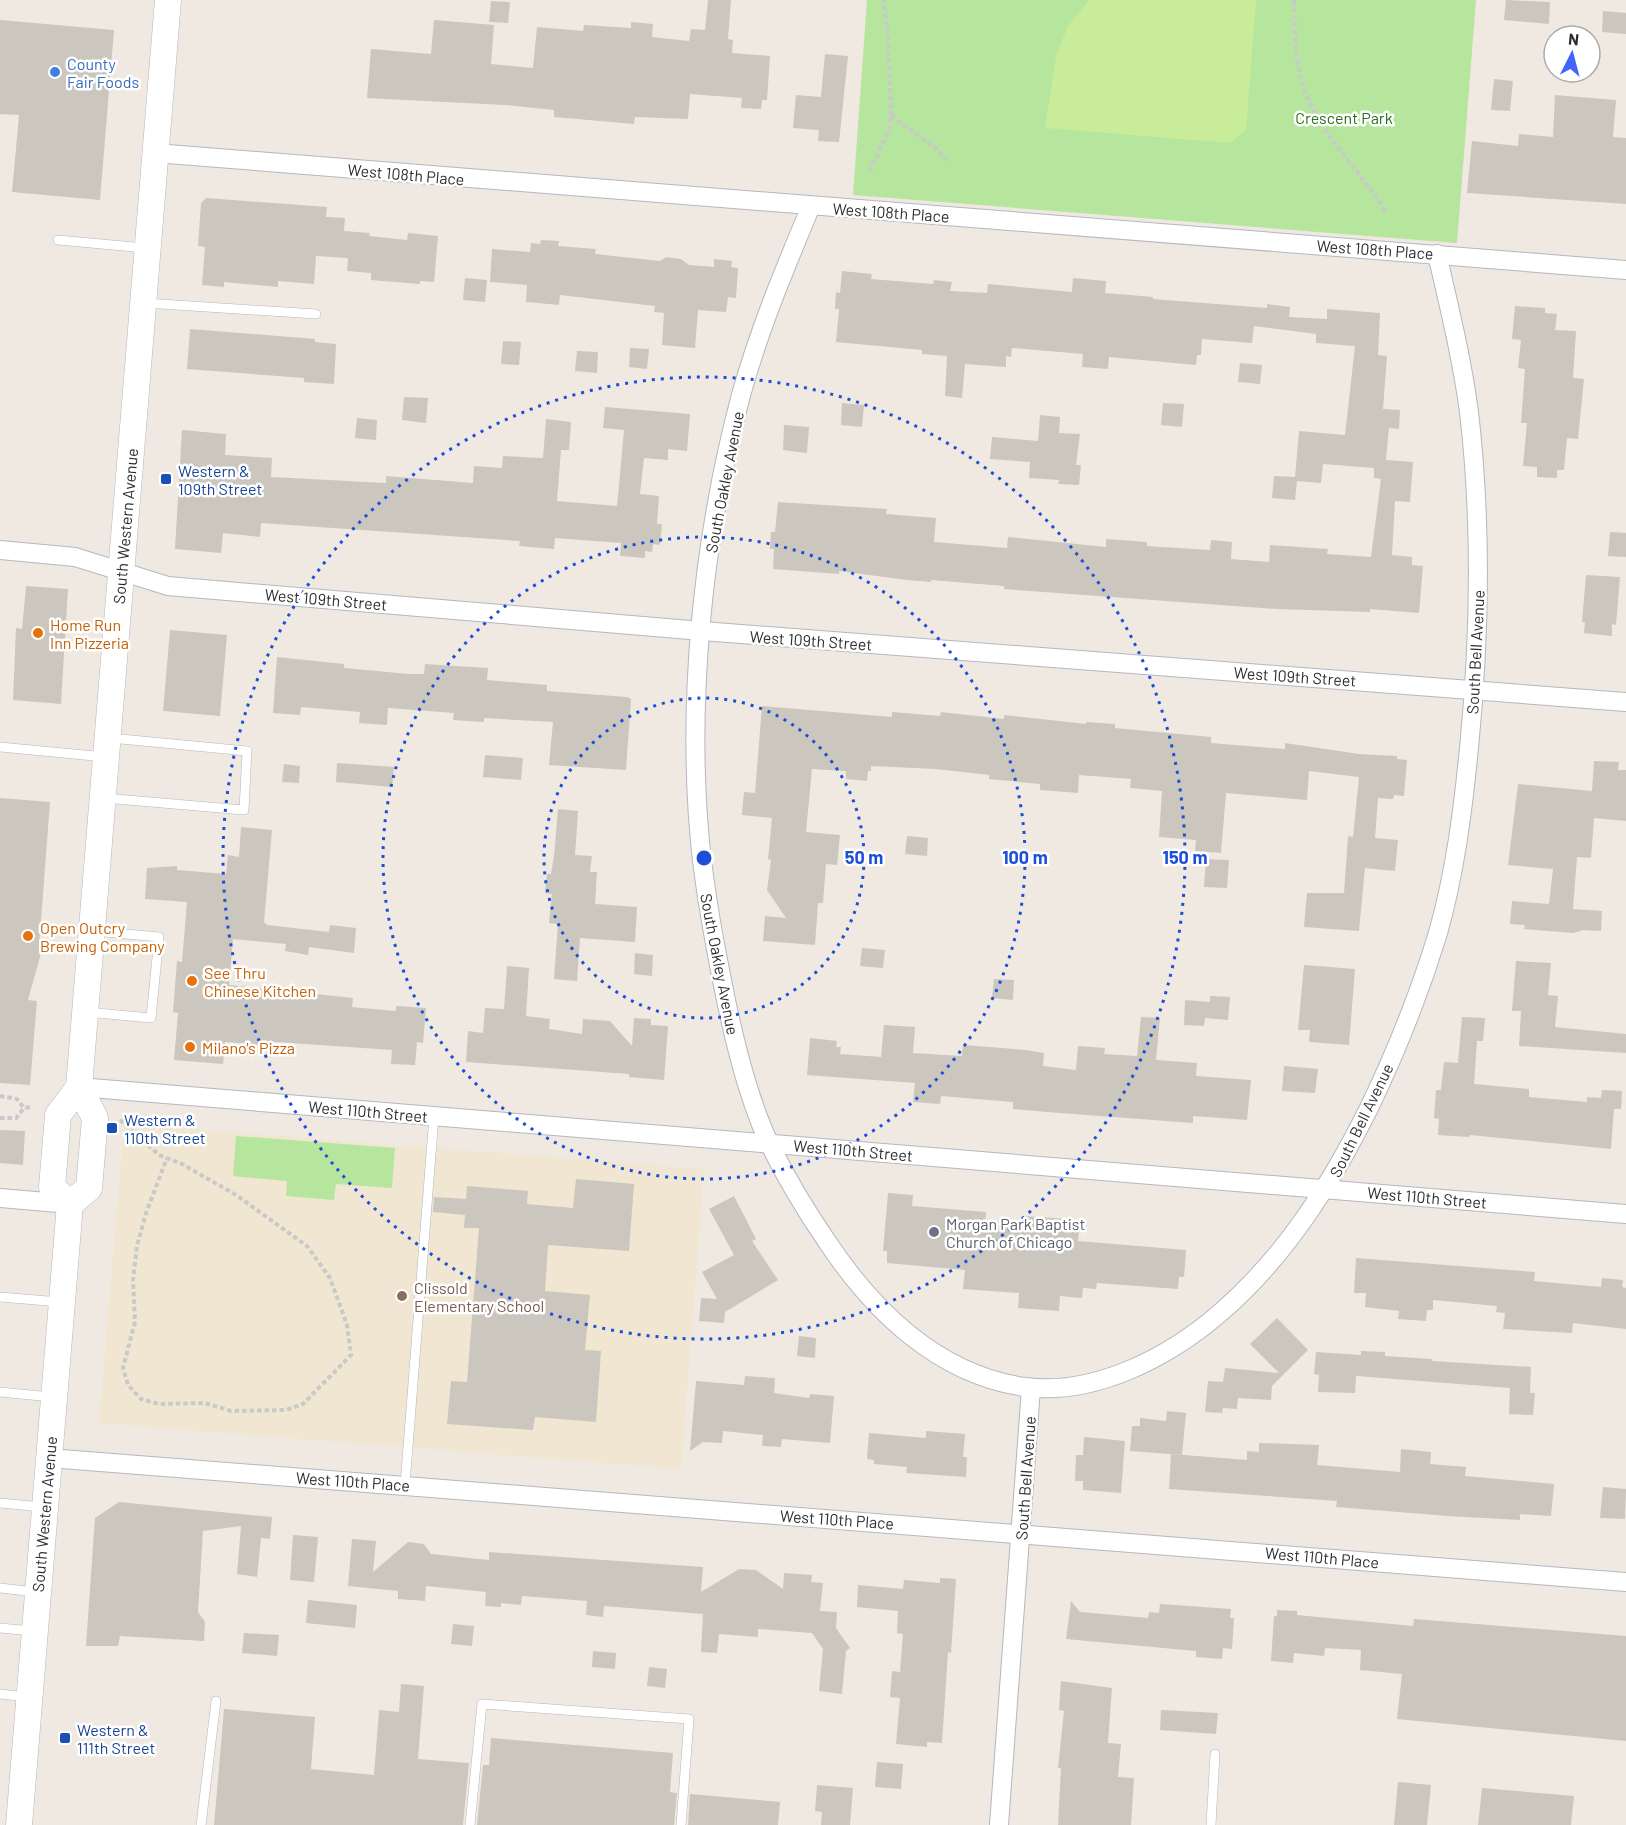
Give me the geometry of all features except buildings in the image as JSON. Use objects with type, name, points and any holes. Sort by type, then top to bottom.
[{"type":"main road","name":"South Western Avenue","points":[[79,1087],[168,0]]},
{"type":"main road","points":[[79,1087],[95,1118],[89,1188],[69,1204],[52,1187],[52,1177],[58,1115],[79,1087]]},
{"type":"main road","name":"South Western Avenue","points":[[19,1825],[69,1204]]},
{"type":"street","name":"West 108th Place","points":[[155,153],[1626,270]]},
{"type":"street","name":"South Oakley Avenue","points":[[811,206],[766,314],[741,395],[719,491],[702,631],[697,748],[702,857],[732,1035],[768,1143],[819,1230],[846,1270],[881,1310],[911,1336],[942,1357],[986,1378],[1031,1388]]},
{"type":"street","name":"South Bell Avenue","points":[[999,1825],[1031,1388],[1084,1383],[1132,1370],[1170,1351],[1244,1292],[1280,1252],[1327,1188],[1383,1079],[1439,930],[1461,823],[1474,690],[1478,572],[1475,483],[1468,409],[1456,337],[1437,254]]},
{"type":"street","name":"West 109th Street","points":[[0,550],[75,557],[168,586],[702,631],[1626,702]]},
{"type":"street","name":"West 110th Street","points":[[79,1087],[1626,1214]]},
{"type":"street","points":[[0,1197],[69,1204]]},
{"type":"street","name":"West 110th Place","points":[[49,1458],[1626,1581]]},
{"type":"lane","points":[[58,240],[147,248]]},
{"type":"lane","points":[[143,303],[316,314]]},
{"type":"lane","points":[[0,747],[247,751],[244,810],[103,798]]},
{"type":"lane","points":[[85,1012],[151,1018],[159,937],[92,931]]},
{"type":"lane","points":[[405,1485],[434,1116]]},
{"type":"lane","points":[[0,1297],[61,1302]]},
{"type":"lane","points":[[0,1392],[54,1397]]},
{"type":"lane","points":[[0,1503],[45,1507]]},
{"type":"lane","points":[[0,1588],[38,1592]]},
{"type":"lane","points":[[0,1628],[34,1631]]},
{"type":"lane","points":[[0,1694],[29,1697]]},
{"type":"lane","points":[[201,1825],[216,1701]]},
{"type":"lane","points":[[470,1825],[482,1704],[688,1719],[681,1825]]},
{"type":"lane","points":[[1211,1825],[1215,1754]]},
{"type":"path","points":[[870,171],[889,129],[891,116],[889,48],[883,0]]},
{"type":"path","points":[[1294,0],[1295,43],[1305,94],[1321,124],[1358,170],[1385,211]]},
{"type":"path","points":[[891,116],[938,150],[946,161]]},
{"type":"path","points":[[0,1096],[17,1099],[24,1108]]},
{"type":"path","points":[[0,1118],[16,1118],[24,1108],[31,1107]]},
{"type":"path","points":[[120,1120],[159,1155],[167,1158],[236,1195],[307,1246],[330,1278],[347,1325],[351,1355],[303,1404],[286,1410],[231,1410],[205,1403],[159,1404],[141,1399],[128,1385],[123,1368],[135,1322],[133,1280],[137,1246],[146,1212],[167,1158]]},
{"type":"shaded area","name":"Clissold Elementary School","points":[[124,1124],[704,1169],[681,1469],[99,1423]]},
{"type":"green space","name":"Crescent Park","points":[[867,0],[1476,0],[1457,243],[853,195]]},
{"type":"green space","points":[[1089,0],[1256,0],[1246,130],[1230,143],[1045,128],[1056,56],[1068,26]]},
{"type":"green space","points":[[236,1136],[395,1148],[392,1188],[336,1184],[334,1200],[286,1196],[287,1181],[233,1176]]},
{"type":"place","name":"County Fair Foods","points":[[55,72]]},
{"type":"place","name":"Western & 109th Street","points":[[166,479]]},
{"type":"place","name":"Home Run Inn Pizzeria","points":[[38,633]]},
{"type":"place","name":"Open Outcry Brewing Company","points":[[28,936]]},
{"type":"place","name":"See Thru Chinese Kitchen","points":[[192,981]]},
{"type":"place","name":"Milano's Pizza","points":[[190,1047]]},
{"type":"place","name":"Western & 110th Street","points":[[112,1128]]},
{"type":"place","name":"Morgan Park Baptist Church of Chicago","points":[[934,1232]]},
{"type":"place","name":"Clissold Elementary School","points":[[402,1296]]},
{"type":"place","name":"Western & 111th Street","points":[[65,1738]]}]
